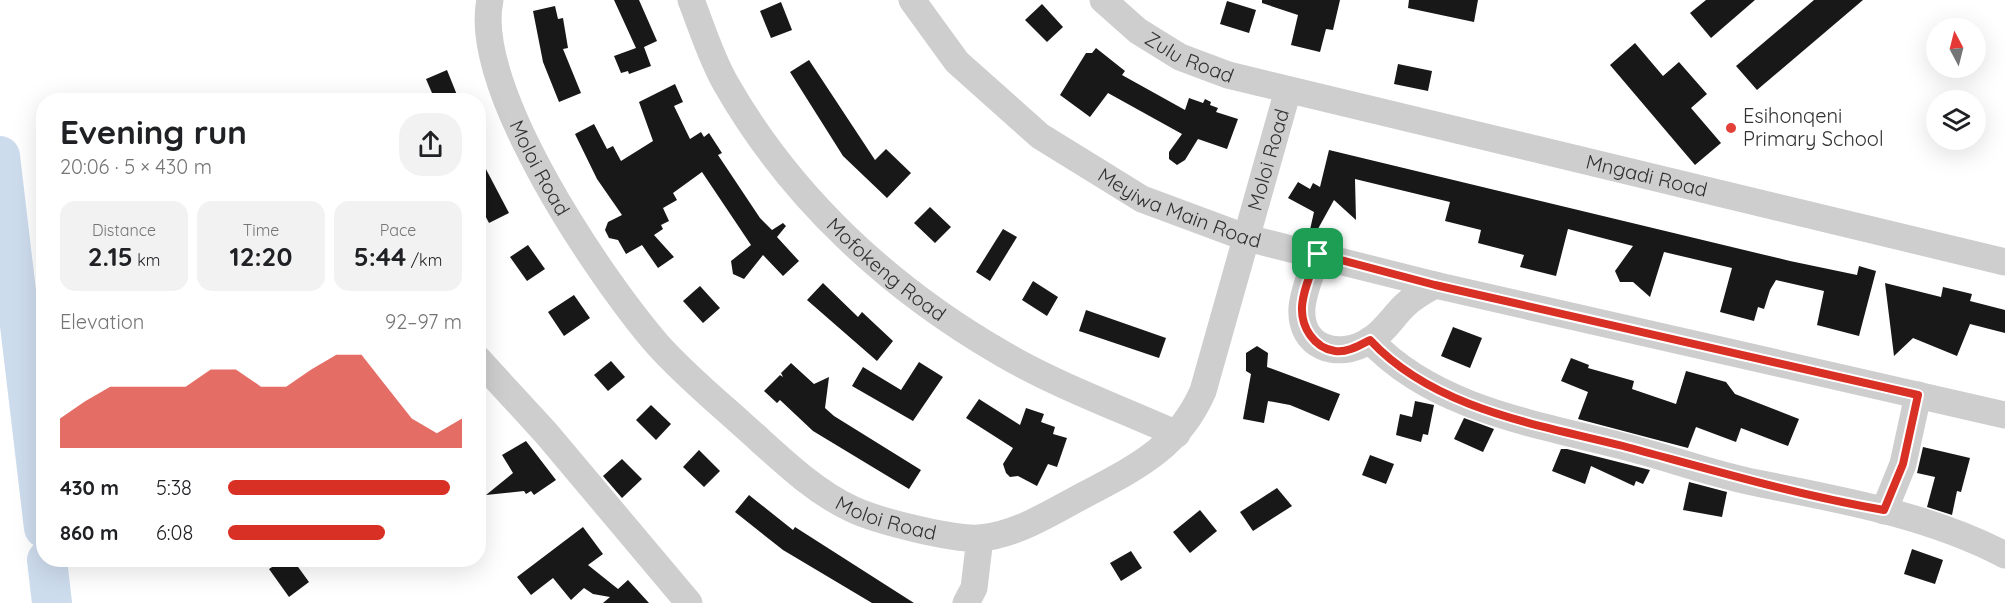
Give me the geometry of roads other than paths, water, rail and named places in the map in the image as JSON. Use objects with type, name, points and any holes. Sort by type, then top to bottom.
[{"type":"street","name":"Moloi Road","points":[[490,0],[486,18],[488,42],[497,73],[530,153],[561,209],[658,345],[761,441],[810,482],[851,509],[891,523],[980,538],[1030,523],[1113,480],[1155,455],[1177,435],[1192,417],[1203,391],[1288,90]]},
{"type":"street","name":"Mofokeng Road","points":[[691,0],[725,83],[802,193],[906,292],[1004,354],[1068,387],[1177,435]]},
{"type":"street","name":"Meyiwa Main Road","points":[[912,0],[957,62],[1040,136],[1142,199],[1247,238],[1435,285],[2005,415]]},
{"type":"street","name":"Zulu Road","points":[[1103,0],[1138,31],[1180,57],[1228,75],[1288,90]]},
{"type":"street","name":"Mngadi Road","points":[[1288,90],[2005,262]]},
{"type":"street","points":[[1318,254],[1302,307],[1303,320],[1309,335],[1320,346],[1336,351],[1354,348],[1370,340],[1405,305],[1435,285]]},
{"type":"street","points":[[1370,340],[1400,369],[1424,384],[1526,423],[1736,478],[1884,510],[1953,531],[2005,555]]},
{"type":"street","points":[[486,368],[546,433],[689,603]]},
{"type":"street","points":[[1884,510],[1903,464],[1918,395]]},
{"type":"street","points":[[966,603],[974,588],[980,538]]},
{"type":"waterway","points":[[0,156],[36,460]]},
{"type":"waterway","points":[[48,567],[52,603]]},
{"type":"place","name":"Esihonqeni Primary School","points":[[1731,128]]}]
